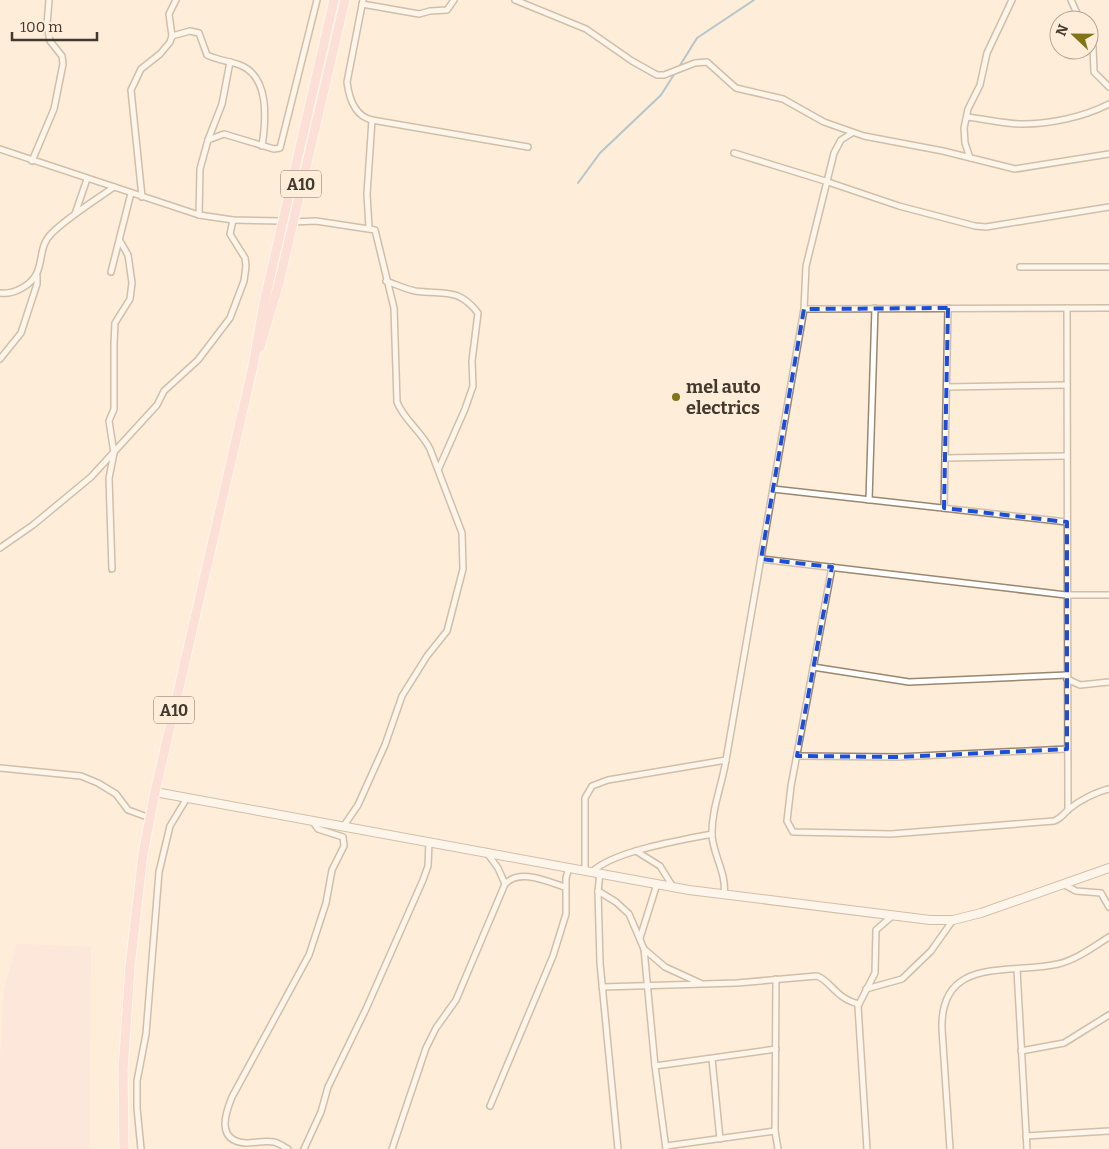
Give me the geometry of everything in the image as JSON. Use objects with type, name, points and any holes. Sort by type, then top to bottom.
[{"type":"main road","name":"A10","points":[[130,1149],[126,1059],[132,937],[150,818],[253,366],[262,310],[334,0]]},
{"type":"main road","name":"A10","points":[[253,366],[270,316],[294,222],[345,0]]},
{"type":"main road","name":"A10","points":[[124,1149],[123,1070],[126,1059]]},
{"type":"street","points":[[32,161],[54,109],[64,64],[62,56],[50,41],[48,25],[49,0]]},
{"type":"street","points":[[142,197],[131,90],[141,69],[160,54],[172,36],[169,14],[176,0]]},
{"type":"street","points":[[208,140],[224,134],[276,150],[282,144],[317,0]]},
{"type":"street","points":[[454,0],[447,10],[419,14],[362,2],[347,82],[353,105],[364,117],[372,120],[528,147]]},
{"type":"street","points":[[515,0],[586,28],[632,62],[657,75],[664,75],[695,63],[707,62],[736,88],[783,99],[824,122],[852,132],[1014,169],[1109,154]]},
{"type":"street","points":[[970,158],[965,143],[970,103],[980,85],[987,53],[1012,0]]},
{"type":"street","points":[[172,36],[196,31],[203,39],[203,48],[207,55],[246,68],[257,79],[260,85],[265,122],[262,146]]},
{"type":"street","points":[[1094,60],[1094,72],[1109,87]]},
{"type":"street","points":[[199,215],[200,169],[208,140],[222,104],[230,62]]},
{"type":"street","points":[[967,117],[1033,124],[1093,112],[1109,104]]},
{"type":"street","points":[[369,228],[367,194],[372,120]]},
{"type":"street","points":[[724,895],[724,879],[716,858],[712,834],[713,817],[726,760],[804,309],[806,266],[822,209],[825,181],[839,143],[852,132]]},
{"type":"street","points":[[0,149],[199,215],[232,220],[294,222],[307,220],[375,230],[394,308],[397,402],[400,411],[425,439],[438,468],[462,533],[464,560],[462,577],[447,631],[427,656],[402,696],[385,744],[358,805],[343,828]]},
{"type":"street","points":[[734,153],[899,206],[975,226],[986,227],[1109,207]]},
{"type":"street","points":[[74,217],[87,179]]},
{"type":"street","points":[[0,359],[21,334],[37,284],[47,239],[51,233],[114,188]]},
{"type":"street","points":[[112,272],[131,193]]},
{"type":"street","points":[[0,548],[86,482],[157,405],[164,391],[198,360],[230,318],[244,281],[246,266],[245,258],[230,234],[232,220]]},
{"type":"street","points":[[112,569],[109,478],[114,453],[110,421],[114,409],[116,323],[130,298],[132,283],[128,255],[120,241]]},
{"type":"street","points":[[1020,267],[1109,267]]},
{"type":"street","points":[[0,293],[18,290],[38,276]]},
{"type":"street","points":[[386,281],[414,290],[446,292],[468,300],[478,313],[472,362],[473,386],[438,468]]},
{"type":"street","points":[[869,500],[874,308]]},
{"type":"street","points":[[944,508],[948,308]]},
{"type":"street","points":[[1067,308],[1066,595],[1068,810]]},
{"type":"street","points":[[804,309],[1109,308]]},
{"type":"street","points":[[947,387],[1067,385]]},
{"type":"street","points":[[945,458],[1067,456]]},
{"type":"street","points":[[773,489],[1066,522]]},
{"type":"street","points":[[761,559],[1066,595],[1109,595]]},
{"type":"street","points":[[832,567],[797,756],[788,821],[793,832],[891,834],[1054,821],[1063,817],[1068,810],[1099,792],[1109,789]]},
{"type":"street","points":[[813,667],[909,682],[1067,677],[1080,685],[1109,682]]},
{"type":"street","points":[[797,756],[898,757],[1067,750]]},
{"type":"street","points":[[588,871],[585,798],[592,786],[608,780],[726,760]]},
{"type":"street","points":[[0,768],[81,776],[116,794],[128,810],[150,818]]},
{"type":"street","points":[[155,792],[673,887],[891,917],[953,920],[981,913],[1109,868]]},
{"type":"street","points":[[141,1149],[137,1108],[137,1081],[146,1034],[158,872],[170,826],[187,798]]},
{"type":"street","points":[[288,1149],[274,1142],[247,1143],[236,1141],[229,1135],[224,1121],[232,1097],[309,955],[326,903],[332,870],[344,846],[343,837],[318,829],[313,822]]},
{"type":"street","points":[[588,871],[600,864],[636,851],[712,834]]},
{"type":"street","points":[[304,1149],[317,1123],[328,1087],[366,1009],[423,880],[428,862],[428,842]]},
{"type":"street","points":[[636,851],[660,866],[673,887]]},
{"type":"street","points":[[487,853],[498,868],[504,884]]},
{"type":"street","points":[[490,1106],[553,956],[566,914],[566,887],[569,868]]},
{"type":"street","points":[[600,873],[598,891],[602,987],[618,1149]]},
{"type":"street","points":[[392,1149],[426,1048],[436,1028],[456,1000],[504,884],[515,877],[524,877],[566,887]]},
{"type":"street","points":[[640,938],[657,884]]},
{"type":"street","points":[[1062,884],[1076,890],[1101,893],[1109,907]]},
{"type":"street","points":[[598,891],[616,902],[629,914],[644,948],[655,1066],[666,1147],[775,1131]]},
{"type":"street","points":[[866,1149],[859,1004],[876,969],[876,930],[891,917]]},
{"type":"street","points":[[866,990],[902,979],[931,951],[953,920]]},
{"type":"street","points":[[950,1149],[942,1029],[943,1004],[950,992],[979,972],[1016,970],[1066,962],[1109,937]]},
{"type":"street","points":[[644,948],[665,967],[703,984]]},
{"type":"street","points":[[1016,970],[1027,1149]]},
{"type":"street","points":[[602,987],[647,984],[703,984],[820,976],[840,996],[859,1004]]},
{"type":"street","points":[[776,979],[775,1131],[778,1149]]},
{"type":"street","points":[[1021,1051],[1064,1043],[1109,1015]]},
{"type":"street","points":[[655,1066],[776,1049]]},
{"type":"street","points":[[712,1059],[720,1140]]},
{"type":"street","points":[[1026,1136],[1109,1131]]},
{"type":"highlighted area","points":[[948,308],[944,508],[1067,522],[1067,749],[898,757],[797,756],[832,567],[761,559],[804,309]]},
{"type":"shaded area","points":[[17,944],[91,947],[89,1149],[0,1149],[0,1062],[4,990]]},
{"type":"waterway","points":[[679,67],[697,38],[754,0]]},
{"type":"waterway","points":[[578,183],[600,153],[661,95],[675,73]]},
{"type":"place","name":"mel auto electrics","points":[[676,397]]}]
